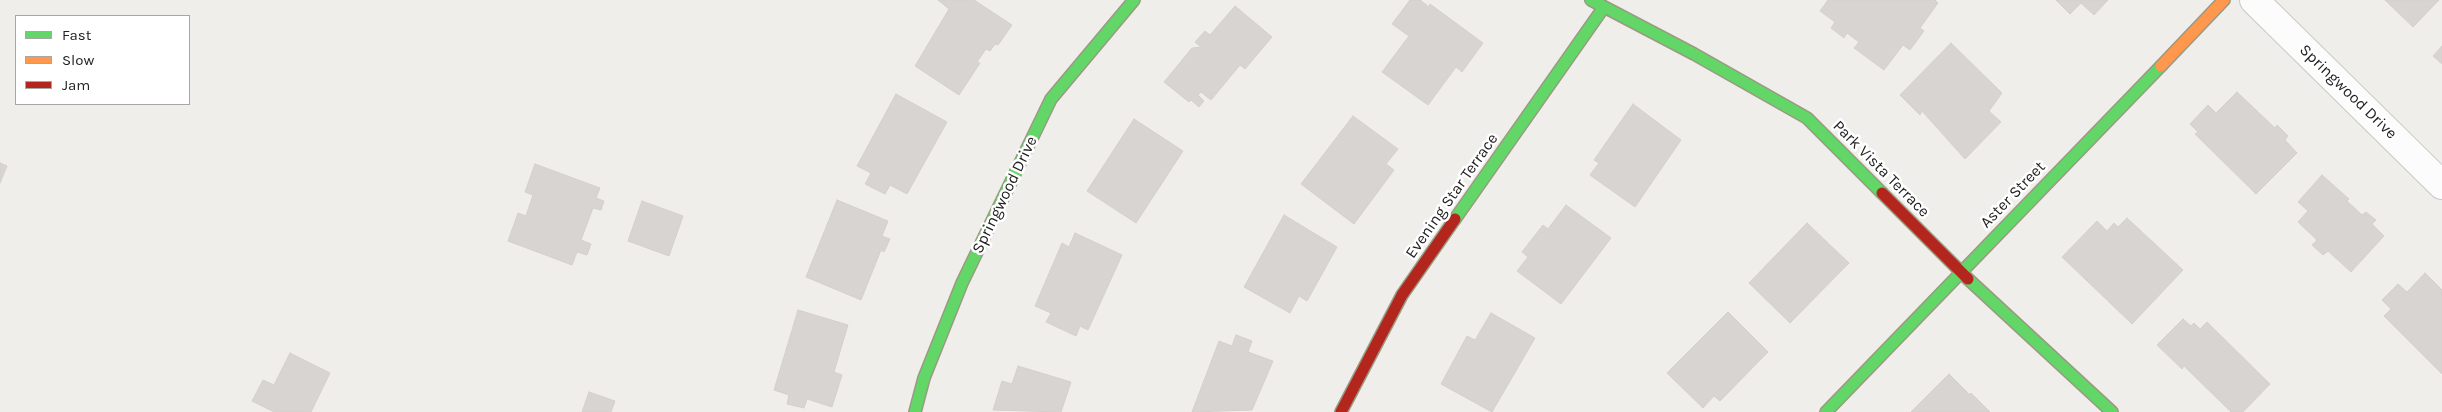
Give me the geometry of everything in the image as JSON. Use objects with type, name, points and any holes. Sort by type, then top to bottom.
[{"type":"street","name":"Springwood Drive","points":[[915,412],[924,378],[962,283],[1051,99],[1134,0]]},
{"type":"street","name":"Park Vista Terrace","points":[[1591,0],[1694,54],[1807,118],[1961,273],[2112,412]]},
{"type":"street","name":"Aster Street","points":[[1826,412],[2224,0]]},
{"type":"street","name":"Springwood Drive","points":[[2254,0],[2442,184]]},
{"type":"street","name":"Evening Star Terrace","points":[[1341,412],[1402,295],[1604,7]]},
{"type":"building","points":[[938,0],[974,0],[1012,25],[998,45],[995,44],[990,51],[986,49],[977,62],[980,63],[959,95],[915,66],[949,9]]},
{"type":"building","points":[[1410,0],[1420,0],[1429,7],[1430,4],[1483,43],[1462,72],[1456,67],[1428,105],[1382,72],[1409,36],[1392,24]]},
{"type":"building","points":[[1828,0],[1935,0],[1938,3],[1920,28],[1924,31],[1910,50],[1903,45],[1884,70],[1854,48],[1859,42],[1847,33],[1844,38],[1831,28],[1835,22],[1820,11]]},
{"type":"building","points":[[2056,0],[2108,0],[2094,15],[2081,3],[2070,14]]},
{"type":"building","points":[[2385,0],[2439,0],[2413,27]]},
{"type":"building","points":[[1235,6],[1272,37],[1245,69],[1240,65],[1211,100],[1201,92],[1198,95],[1204,101],[1199,107],[1191,100],[1189,102],[1164,82],[1192,48],[1201,47],[1195,42],[1205,31],[1210,35]]},
{"type":"building","points":[[1951,43],[2002,93],[1989,111],[2001,122],[1965,159],[1922,111],[1920,115],[1900,95]]},
{"type":"building","points":[[2442,46],[2442,64],[2433,56]]},
{"type":"building","points":[[2237,92],[2275,128],[2277,125],[2288,136],[2285,140],[2297,153],[2256,194],[2195,134],[2198,132],[2190,124],[2208,105],[2216,113]]},
{"type":"building","points":[[896,94],[947,122],[907,194],[890,185],[885,194],[865,184],[871,173],[857,166]]},
{"type":"building","points":[[1633,104],[1681,140],[1635,207],[1590,175],[1599,163],[1594,160]]},
{"type":"building","points":[[1353,116],[1398,149],[1386,164],[1394,170],[1354,224],[1301,184]]},
{"type":"building","points":[[1134,119],[1183,151],[1136,223],[1087,191]]},
{"type":"building","points":[[0,163],[7,166],[0,183]]},
{"type":"building","points":[[535,164],[600,188],[596,198],[604,201],[601,210],[593,208],[581,240],[591,244],[587,255],[577,252],[572,265],[508,241],[518,213],[526,216],[533,195],[525,192]]},
{"type":"building","points":[[2322,175],[2349,199],[2347,201],[2362,215],[2366,212],[2376,220],[2372,224],[2384,236],[2351,272],[2328,251],[2323,255],[2312,245],[2317,240],[2298,222],[2308,211],[2298,202]]},
{"type":"building","points":[[837,200],[888,221],[882,236],[890,239],[884,252],[881,250],[861,300],[806,277]]},
{"type":"building","points":[[642,201],[683,216],[669,256],[628,241]]},
{"type":"building","points":[[1566,205],[1611,238],[1561,304],[1517,271],[1528,257],[1522,252],[1543,225],[1548,229]]},
{"type":"building","points":[[1284,215],[1337,247],[1307,301],[1299,296],[1290,313],[1244,287]]},
{"type":"building","points":[[2127,218],[2183,270],[2132,324],[2062,257],[2097,221],[2107,231],[2114,223],[2118,227]]},
{"type":"building","points":[[1807,223],[1849,263],[1790,323],[1749,283]]},
{"type":"building","points":[[1075,233],[1122,255],[1088,330],[1080,326],[1076,336],[1046,322],[1051,313],[1035,306],[1062,243],[1069,247]]},
{"type":"building","points":[[2425,273],[2442,290],[2442,374],[2384,316],[2391,309],[2382,300],[2398,284],[2407,292]]},
{"type":"building","points":[[798,310],[848,325],[834,372],[842,375],[832,407],[807,399],[804,408],[787,404],[789,395],[774,390]]},
{"type":"building","points":[[1728,312],[1768,352],[1720,401],[1714,396],[1703,408],[1667,373]]},
{"type":"building","points":[[1491,313],[1535,338],[1492,412],[1441,384],[1467,336],[1475,340]]},
{"type":"building","points":[[2183,319],[2191,326],[2194,323],[2200,329],[2207,322],[2270,384],[2243,412],[2231,412],[2184,366],[2182,369],[2157,345]]},
{"type":"building","points":[[1236,335],[1252,341],[1248,352],[1273,361],[1252,410],[1192,412],[1219,341],[1232,346]]},
{"type":"building","points":[[290,353],[330,373],[311,412],[274,412],[252,401],[263,380],[274,385]]},
{"type":"building","points":[[1018,366],[1071,382],[1061,412],[993,410],[1002,381],[1012,384]]},
{"type":"building","points":[[1949,374],[1970,395],[1971,393],[1990,412],[1911,412]]},
{"type":"building","points":[[589,392],[615,401],[611,412],[582,412]]},
{"type":"traffic: fast","points":[[915,412],[924,378],[962,283],[1051,99],[1134,0]]},
{"type":"traffic: fast","points":[[1591,0],[1694,54],[1807,118],[1882,193]]},
{"type":"traffic: fast","points":[[1455,219],[1604,7]]},
{"type":"traffic: fast","points":[[1826,412],[2161,66]]},
{"type":"traffic: fast","points":[[1968,279],[2112,412]]},
{"type":"traffic: slow","points":[[2161,66],[2224,0]]},
{"type":"traffic: jam","points":[[1882,193],[1968,279]]},
{"type":"traffic: jam","points":[[1341,412],[1402,295],[1455,219]]}]
